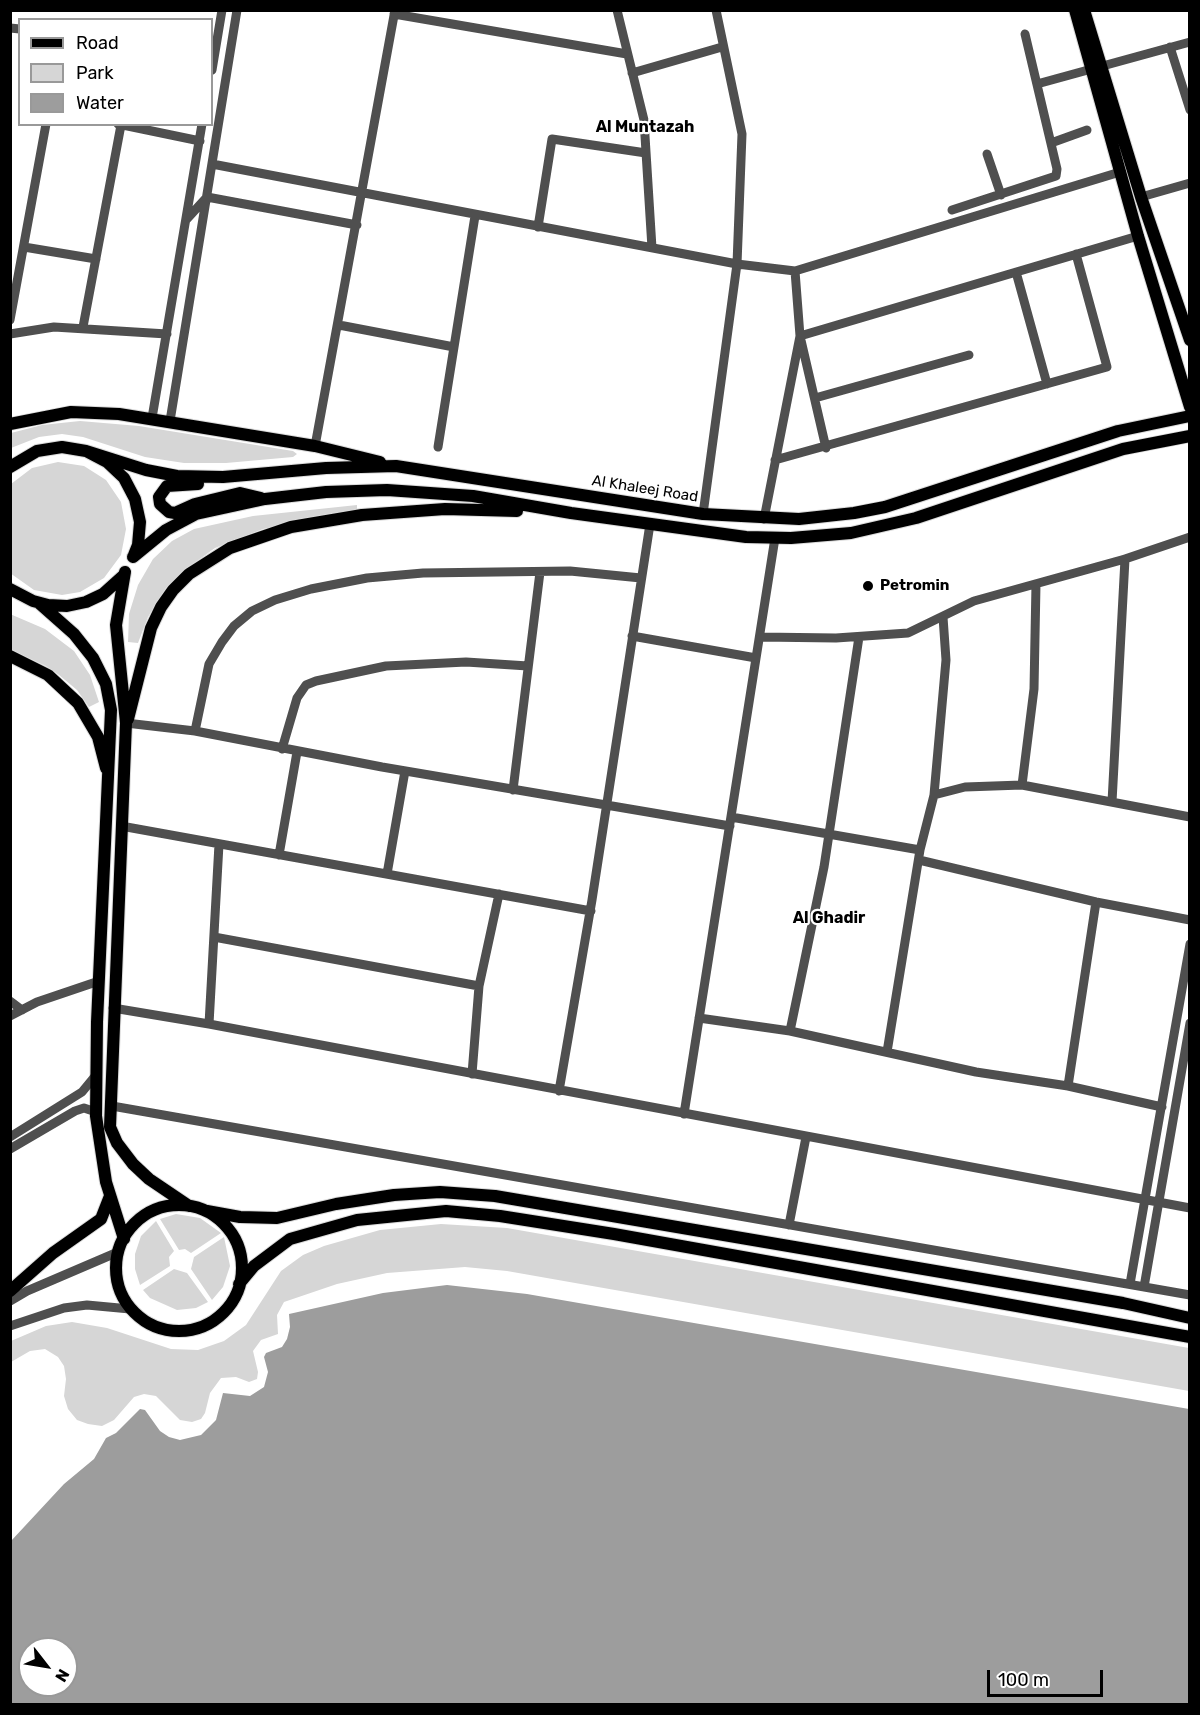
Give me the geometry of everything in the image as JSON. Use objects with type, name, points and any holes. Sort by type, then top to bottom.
[{"type":"main road","points":[[1075,10],[1190,340]]},
{"type":"main road","points":[[1084,10],[1120,172],[1190,406]]},
{"type":"main road","points":[[10,424],[71,412],[102,412],[152,418],[315,446],[396,466]]},
{"type":"main road","name":"Al Khaleej Road","points":[[86,452],[146,470],[200,478],[396,466],[703,514],[764,519],[823,517],[885,507],[1118,431],[1190,416]]},
{"type":"main road","points":[[133,557],[166,530],[196,514],[265,499],[326,492],[387,490],[473,496],[718,534],[775,538],[851,533],[897,524],[1123,449],[1190,436]]},
{"type":"main road","points":[[10,466],[37,451],[62,447],[86,452],[107,462],[124,478],[135,499],[140,522],[138,545],[133,557],[125,572],[103,594],[86,602],[67,606],[39,603],[13,592]]},
{"type":"main road","points":[[264,474],[239,480],[167,486],[159,497],[164,509],[174,513],[195,504],[240,494],[265,499]]},
{"type":"main road","points":[[126,723],[151,628],[161,607],[173,590],[189,574],[230,548],[291,527],[398,511],[445,509],[571,513]]},
{"type":"main road","points":[[125,572],[116,625],[126,723],[110,1127],[117,1143],[149,1179],[189,1206]]},
{"type":"main road","points":[[39,603],[84,645],[106,684],[112,722],[99,981],[96,1112],[101,1158],[124,1239]]},
{"type":"main road","points":[[10,656],[48,675],[78,703],[98,737],[109,785]]},
{"type":"main road","points":[[207,1211],[222,1222],[233,1236],[240,1253],[242,1274],[237,1295],[225,1312],[207,1325],[187,1331],[166,1331],[146,1323],[130,1309],[120,1291],[116,1270],[118,1252],[124,1239],[138,1221],[153,1211],[171,1206],[189,1206],[240,1217],[277,1218],[336,1204],[394,1195],[440,1192],[495,1196],[1123,1303],[1190,1318]]},
{"type":"main road","points":[[10,1291],[53,1253],[101,1219],[110,1194]]},
{"type":"main road","points":[[239,1284],[254,1266],[290,1239],[357,1220],[446,1210],[614,1234],[1190,1337]]},
{"type":"street","points":[[213,62],[222,10]]},
{"type":"street","points":[[170,421],[237,10]]},
{"type":"street","points":[[446,22],[449,10]]},
{"type":"street","points":[[616,10],[644,120],[652,248]]},
{"type":"street","points":[[703,514],[737,264],[742,134],[716,10]]},
{"type":"street","points":[[315,446],[339,326],[395,12],[627,54]]},
{"type":"street","points":[[952,210],[1056,176],[1051,144],[1025,34]]},
{"type":"street","points":[[1037,84],[1190,42]]},
{"type":"street","points":[[632,73],[722,47]]},
{"type":"street","points":[[1170,47],[1190,110]]},
{"type":"street","points":[[10,320],[46,126]]},
{"type":"street","points":[[83,327],[119,126]]},
{"type":"street","points":[[124,126],[200,141]]},
{"type":"street","points":[[152,418],[202,126]]},
{"type":"street","points":[[1051,144],[1086,130]]},
{"type":"street","points":[[538,227],[552,139],[646,153]]},
{"type":"street","points":[[987,154],[1001,195]]},
{"type":"street","points":[[212,164],[475,216],[737,264],[795,271],[1120,172]]},
{"type":"street","points":[[1141,197],[1190,183]]},
{"type":"street","points":[[186,220],[207,197]]},
{"type":"street","points":[[207,197],[357,225]]},
{"type":"street","points":[[438,447],[475,216]]},
{"type":"street","points":[[800,336],[1138,236]]},
{"type":"street","points":[[24,247],[96,259]]},
{"type":"street","points":[[774,460],[826,448],[1107,367],[1076,254]]},
{"type":"street","points":[[795,271],[800,336],[826,448]]},
{"type":"street","points":[[1016,272],[1047,384]]},
{"type":"street","points":[[339,326],[454,347]]},
{"type":"street","points":[[10,334],[54,327],[83,327],[167,334]]},
{"type":"street","points":[[764,519],[800,336]]},
{"type":"street","points":[[815,398],[969,356]]},
{"type":"street","points":[[559,1091],[591,911],[650,524]]},
{"type":"street","points":[[760,637],[859,637],[908,633],[974,601],[1125,559],[1190,537]]},
{"type":"street","points":[[684,1114],[775,538]]},
{"type":"street","points":[[1112,802],[1125,559]]},
{"type":"street","points":[[195,731],[209,664],[222,642],[234,626],[252,611],[275,600],[311,589],[378,577],[423,573],[570,571],[641,578]]},
{"type":"street","points":[[513,790],[540,572]]},
{"type":"street","points":[[1022,785],[1034,689],[1036,584]]},
{"type":"street","points":[[886,1052],[920,855],[934,795],[946,660],[943,617]]},
{"type":"street","points":[[632,636],[756,658]]},
{"type":"street","points":[[790,1031],[829,835],[859,637]]},
{"type":"street","points":[[282,749],[297,698],[306,685],[316,681],[386,666],[466,662],[528,666]]},
{"type":"street","points":[[126,723],[195,731],[297,752],[606,806],[829,835],[920,855],[1096,902],[1190,920]]},
{"type":"street","points":[[279,855],[297,752]]},
{"type":"street","points":[[387,874],[405,771]]},
{"type":"street","points":[[934,795],[965,787],[1022,785],[1190,817]]},
{"type":"street","points":[[121,826],[591,911]]},
{"type":"street","points":[[208,1024],[219,844]]},
{"type":"street","points":[[472,1074],[480,986],[499,894]]},
{"type":"street","points":[[1068,1086],[1096,902]]},
{"type":"street","points":[[213,937],[480,986]]},
{"type":"street","points":[[1130,1284],[1190,944]]},
{"type":"street","points":[[10,1016],[99,981]]},
{"type":"street","points":[[10,1001],[22,1010]]},
{"type":"street","points":[[113,1008],[1190,1208]]},
{"type":"street","points":[[699,1018],[790,1031],[976,1072],[1068,1086],[1162,1107]]},
{"type":"street","points":[[1144,1287],[1190,1023]]},
{"type":"street","points":[[10,1137],[82,1092],[96,1075]]},
{"type":"street","points":[[112,1106],[1190,1295]]},
{"type":"street","points":[[10,1149],[75,1111],[84,1108],[96,1112]]},
{"type":"street","points":[[789,1225],[806,1137]]},
{"type":"street","points":[[10,1302],[27,1291],[118,1252]]},
{"type":"street","points":[[10,1326],[64,1308],[87,1305],[130,1309]]},
{"type":"green space","points":[[80,421],[139,426],[293,451],[297,454],[293,457],[226,463],[184,463],[145,457],[83,437],[62,434],[39,437],[11,448],[11,433],[42,425]]},
{"type":"green space","points":[[58,462],[84,466],[106,480],[121,502],[126,529],[121,555],[104,578],[80,592],[62,595],[34,590],[10,573],[11,484],[32,468]]},
{"type":"green space","points":[[357,505],[357,510],[263,529],[215,548],[183,571],[166,588],[148,617],[138,643],[128,642],[129,614],[138,585],[153,559],[172,541],[194,529],[253,516]]},
{"type":"green space","points":[[10,614],[45,629],[74,651],[90,675],[99,702],[89,707],[77,690],[59,675],[46,666],[11,650]]},
{"type":"green space","points":[[176,1214],[200,1218],[221,1233],[191,1253],[185,1249],[179,1250],[160,1219]]},
{"type":"green space","points":[[156,1221],[174,1251],[169,1257],[170,1266],[140,1285],[135,1269],[135,1254],[141,1236]]},
{"type":"green space","points":[[441,1224],[507,1228],[1189,1348],[1189,1391],[507,1271],[465,1267],[387,1273],[337,1284],[284,1302],[277,1315],[278,1334],[261,1340],[253,1351],[258,1372],[257,1379],[249,1382],[236,1377],[221,1378],[210,1393],[205,1413],[201,1419],[192,1422],[180,1420],[156,1396],[144,1394],[134,1397],[114,1420],[102,1426],[88,1424],[77,1420],[68,1409],[64,1396],[66,1379],[64,1366],[58,1357],[45,1349],[30,1351],[11,1362],[11,1341],[46,1326],[72,1322],[107,1328],[171,1349],[198,1350],[224,1341],[246,1325],[281,1271],[303,1255],[324,1246],[380,1230]]},
{"type":"green space","points":[[224,1237],[230,1266],[223,1287],[212,1300],[191,1269],[194,1257]]},
{"type":"green space","points":[[174,1269],[187,1273],[208,1302],[196,1308],[177,1310],[150,1298],[143,1290]]},
{"type":"water","points":[[447,1285],[527,1294],[1189,1409],[1189,1704],[11,1704],[11,1541],[64,1484],[94,1459],[106,1438],[116,1433],[140,1409],[145,1410],[160,1431],[180,1440],[201,1435],[216,1420],[223,1393],[250,1396],[264,1387],[268,1372],[264,1357],[266,1353],[282,1347],[287,1339],[290,1327],[289,1314],[383,1293]]},
{"type":"place","name":"Petromin","points":[[868,586]]},
{"type":"district","name":"Al Muntazah","points":[[645,127]]},
{"type":"district","name":"Al Ghadir","points":[[829,918]]}]
